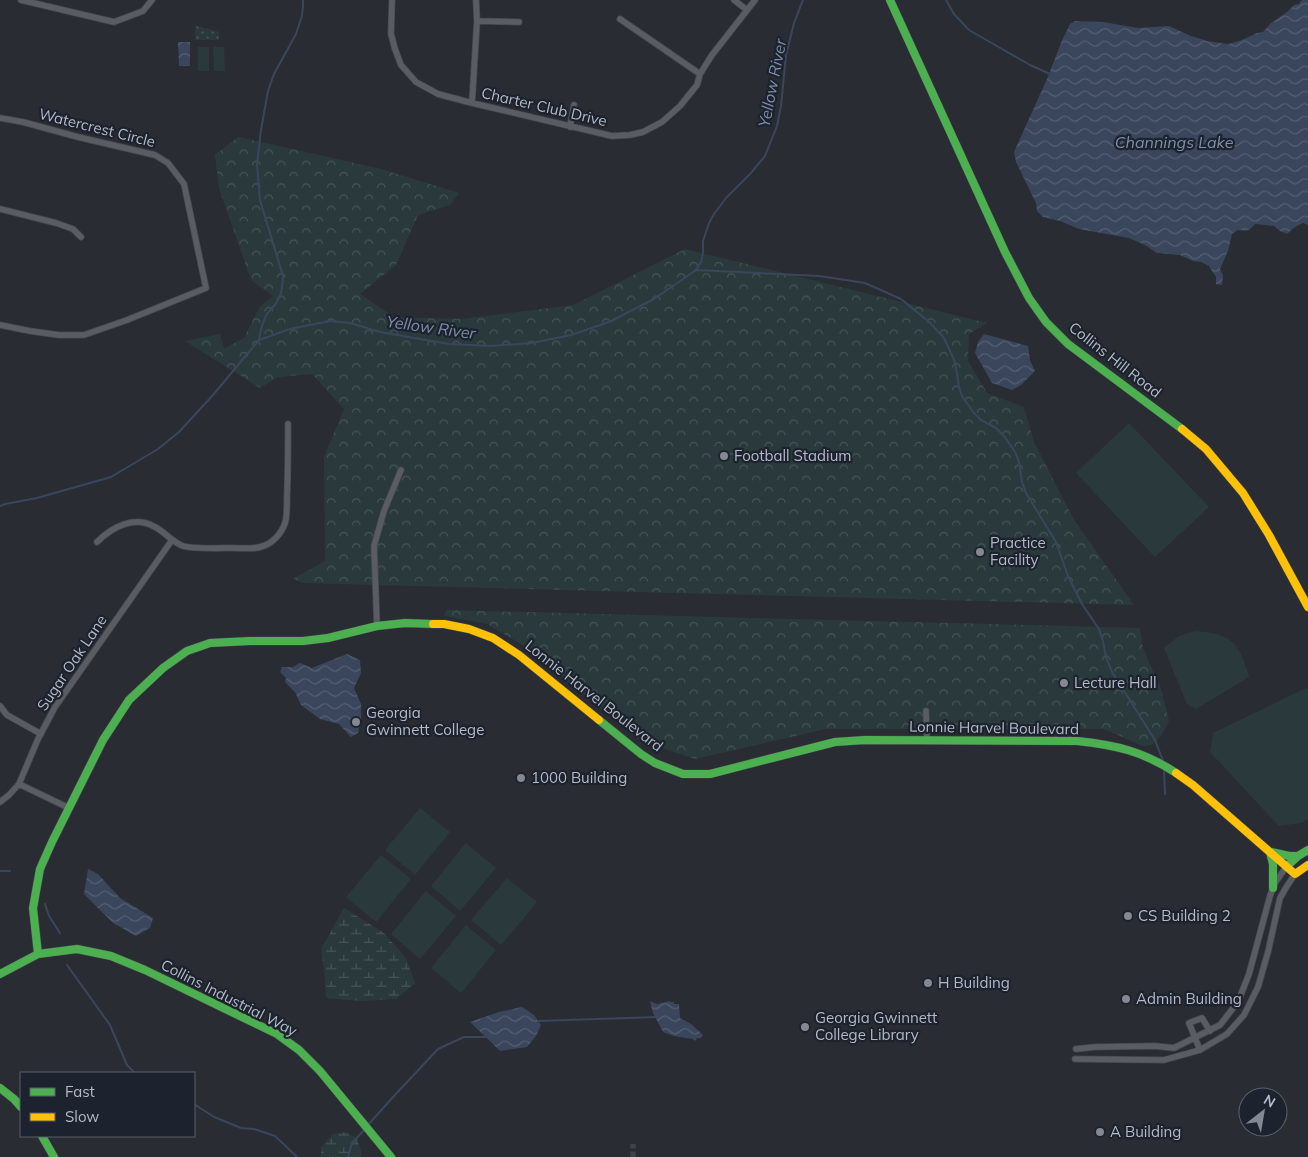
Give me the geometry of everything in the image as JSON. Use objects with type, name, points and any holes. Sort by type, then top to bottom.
[{"type":"street","points":[[21,0],[114,22],[143,12],[152,0]]},
{"type":"street","name":"Charter Club Drive","points":[[392,0],[391,34],[394,49],[401,64],[416,82],[438,94],[612,136],[642,132],[662,122],[680,106],[697,85],[700,74],[712,55],[755,0]]},
{"type":"street","points":[[472,103],[477,21],[476,0]]},
{"type":"street","points":[[734,0],[747,10]]},
{"type":"street","name":"Collins Hill Road","points":[[890,0],[1005,252],[1029,298],[1046,322],[1068,344],[1101,370],[1173,420],[1206,449],[1243,494],[1269,535],[1308,607]]},
{"type":"street","points":[[620,19],[700,74]]},
{"type":"street","points":[[477,21],[519,22]]},
{"type":"street","points":[[570,127],[574,105]]},
{"type":"street","name":"Watercrest Circle","points":[[0,118],[155,155],[168,163],[184,184],[206,288],[84,335],[30,332],[0,325]]},
{"type":"street","points":[[0,209],[56,223],[73,229],[81,237]]},
{"type":"street","points":[[97,542],[113,528],[130,523],[139,523],[155,527],[184,547],[259,548],[265,546],[281,532],[286,520],[289,467],[288,424]]},
{"type":"street","points":[[377,626],[374,546],[384,511],[401,470]]},
{"type":"street","name":"Sugar Oak Lane","points":[[0,802],[19,784],[54,707],[172,540]]},
{"type":"street","name":"Lonnie Harvel Boulevard","points":[[38,954],[33,908],[40,868],[103,740],[129,700],[163,668],[188,651],[210,643],[303,642],[377,626],[405,623],[444,624],[469,629],[493,638],[524,659],[641,754],[655,763],[683,774],[722,772],[835,742],[865,740],[1077,741],[1105,744],[1131,750],[1154,759],[1182,776],[1295,874]]},
{"type":"street","points":[[0,706],[7,715],[41,734]]},
{"type":"street","points":[[926,711],[927,741]]},
{"type":"street","points":[[19,784],[69,808]]},
{"type":"street","points":[[1076,1050],[1100,1047],[1155,1046],[1174,1048],[1220,1025],[1238,1002],[1249,974],[1273,888],[1286,867],[1308,850]]},
{"type":"street","points":[[1273,888],[1270,852],[1298,856]]},
{"type":"street","points":[[1075,1059],[1164,1060],[1200,1050],[1227,1034],[1244,1015],[1258,987],[1280,898],[1295,874],[1308,865]]},
{"type":"street","name":"Collins Industrial Way","points":[[38,954],[77,949],[111,956],[277,1034],[299,1050],[320,1070],[391,1157]]},
{"type":"street","points":[[0,974],[38,954]]},
{"type":"street","points":[[1200,1050],[1189,1023],[1202,1018],[1210,1031]]},
{"type":"street","points":[[0,1088],[20,1106]]},
{"type":"street","points":[[43,1137],[54,1157]]},
{"type":"green space","points":[[195,25],[219,32],[219,40],[195,40]]},
{"type":"green space","points":[[198,47],[209,47],[209,71],[198,71]]},
{"type":"green space","points":[[213,47],[224,47],[225,71],[214,71]]},
{"type":"green space","points":[[238,137],[381,169],[459,193],[450,205],[418,215],[396,265],[360,294],[394,317],[461,319],[573,305],[685,249],[987,323],[969,334],[968,361],[987,393],[1024,407],[1034,442],[1074,520],[1134,605],[304,583],[293,579],[325,561],[324,457],[344,409],[312,374],[278,377],[260,388],[185,341],[220,334],[224,349],[244,338],[259,308],[273,296],[251,280],[219,188],[215,155]]},
{"type":"green space","points":[[1129,423],[1209,507],[1155,557],[1076,473]]},
{"type":"green space","points":[[446,610],[1140,628],[1143,648],[1162,692],[1169,721],[1161,736],[1152,745],[1143,746],[1104,729],[826,729],[695,759],[641,741],[521,644],[487,624],[444,616]]},
{"type":"green space","points":[[1196,631],[1208,632],[1233,642],[1242,656],[1249,677],[1196,709],[1187,704],[1164,648],[1179,636]]},
{"type":"green space","points":[[1306,688],[1308,689],[1308,820],[1279,826],[1210,752],[1213,733]]},
{"type":"green space","points":[[420,808],[450,832],[415,875],[385,850]]},
{"type":"green space","points":[[466,843],[496,868],[460,911],[431,886]]},
{"type":"green space","points":[[381,855],[411,879],[376,922],[346,897]]},
{"type":"green space","points":[[507,878],[537,902],[501,945],[471,920]]},
{"type":"green space","points":[[426,891],[456,916],[420,959],[391,934]]},
{"type":"green space","points":[[344,908],[384,933],[406,958],[415,983],[396,999],[361,1001],[326,998],[321,949]]},
{"type":"green space","points":[[466,925],[496,950],[461,993],[431,968]]},
{"type":"green space","points":[[346,1132],[357,1138],[362,1154],[361,1157],[321,1157],[321,1147],[333,1134]]},
{"type":"water","name":"Channings Lake","points":[[1302,0],[1308,0],[1308,225],[1303,223],[1287,234],[1274,226],[1255,224],[1248,230],[1238,230],[1232,234],[1228,251],[1220,269],[1223,275],[1222,285],[1216,284],[1216,277],[1209,266],[1201,262],[1193,261],[1180,255],[1157,253],[1129,238],[1079,229],[1060,221],[1043,217],[1037,211],[1036,203],[1016,162],[1014,152],[1070,24],[1075,21],[1103,22],[1138,28],[1169,26],[1207,41],[1228,44],[1263,32],[1270,24]]},
{"type":"water","points":[[178,42],[190,42],[190,66],[179,66]]},
{"type":"water","points":[[984,334],[1028,346],[1030,360],[1035,371],[1021,385],[1012,390],[992,383],[975,353],[978,342]]},
{"type":"water","points":[[347,654],[360,660],[361,673],[354,688],[361,704],[361,719],[358,733],[351,737],[339,724],[320,719],[301,705],[295,692],[285,682],[286,678],[280,672],[282,667],[293,667],[300,663],[312,668]]},
{"type":"water","points":[[88,869],[98,874],[120,898],[153,918],[150,928],[136,936],[113,923],[84,894]]},
{"type":"water","points":[[650,1001],[657,1004],[670,1001],[674,1002],[674,1004],[679,1004],[680,1018],[691,1024],[703,1035],[701,1038],[697,1038],[695,1041],[663,1032],[653,1013]]},
{"type":"water","points":[[522,1007],[534,1015],[541,1025],[536,1036],[527,1047],[500,1051],[470,1022],[499,1012]]},
{"type":"waterway","points":[[259,340],[266,316],[281,294],[283,276],[260,200],[257,164],[261,130],[268,91],[274,74],[296,34],[302,16],[303,0]]},
{"type":"waterway","name":"Yellow River","points":[[0,506],[37,498],[111,477],[158,449],[179,432],[259,340],[290,329],[330,321],[350,323],[380,332],[449,344],[491,346],[532,343],[571,335],[609,322],[654,299],[696,270],[701,262],[703,241],[714,214],[726,198],[765,156],[777,126],[786,55],[794,23],[803,0]]},
{"type":"waterway","name":"Yellow River","points":[[946,0],[954,14],[969,30],[1030,65],[1050,74]]},
{"type":"waterway","points":[[696,270],[819,276],[865,283],[901,299],[928,321],[944,338],[955,362],[962,396],[981,420],[996,428],[1004,436],[1015,452],[1026,493],[1056,542],[1068,576],[1082,604],[1099,629],[1112,672],[1155,740],[1163,761]]},
{"type":"waterway","points":[[1164,769],[1165,794]]},
{"type":"waterway","points":[[0,871],[10,871]]},
{"type":"waterway","points":[[45,904],[49,916],[60,933]]},
{"type":"waterway","points":[[67,965],[110,1025],[127,1065],[134,1072]]},
{"type":"waterway","points":[[538,1021],[657,1017]]},
{"type":"waterway","points":[[367,1126],[438,1049],[464,1037],[486,1037]]},
{"type":"waterway","points":[[195,1105],[214,1117],[241,1128],[254,1129],[275,1136],[297,1157]]},
{"type":"waterway","points":[[348,1157],[352,1143],[364,1130]]},
{"type":"tunnel","points":[[633,1144],[633,1157]]},
{"type":"traffic: fast","points":[[890,0],[1005,252],[1029,298],[1046,322],[1068,344],[1182,429]]},
{"type":"traffic: fast","points":[[38,954],[33,908],[40,869],[103,740],[129,700],[163,668],[187,651],[210,643],[303,641],[328,638],[377,626],[405,623],[433,624]]},
{"type":"traffic: fast","points":[[599,720],[641,754],[655,763],[683,774],[710,774],[835,742],[865,740],[1077,741],[1128,750],[1152,759],[1176,773]]},
{"type":"traffic: fast","points":[[1286,867],[1308,850]]},
{"type":"traffic: fast","points":[[1270,852],[1273,864],[1273,888]]},
{"type":"traffic: fast","points":[[1271,852],[1298,856]]},
{"type":"traffic: fast","points":[[0,974],[38,954],[77,949],[111,956],[145,970],[277,1034],[299,1050],[320,1071],[391,1157]]},
{"type":"traffic: fast","points":[[0,1088],[20,1106]]},
{"type":"traffic: fast","points":[[43,1137],[54,1157]]},
{"type":"traffic: slow","points":[[1182,429],[1206,449],[1243,493],[1269,535],[1308,607]]},
{"type":"traffic: slow","points":[[433,624],[444,624],[469,629],[493,638],[519,655],[599,720]]},
{"type":"traffic: slow","points":[[1176,773],[1193,785],[1295,874],[1308,865]]},
{"type":"place","name":"Football Stadium","points":[[724,456]]},
{"type":"place","name":"Practice Facility","points":[[980,552]]},
{"type":"place","name":"Lecture Hall","points":[[1064,683]]},
{"type":"place","name":"Georgia Gwinnett College","points":[[356,722]]},
{"type":"place","name":"1000 Building","points":[[521,778]]},
{"type":"place","name":"CS Building 2","points":[[1128,916]]},
{"type":"place","name":"H Building","points":[[928,983]]},
{"type":"place","name":"Admin Building","points":[[1126,999]]},
{"type":"place","name":"Georgia Gwinnett College Library","points":[[805,1027]]},
{"type":"place","name":"A Building","points":[[1100,1132]]}]
